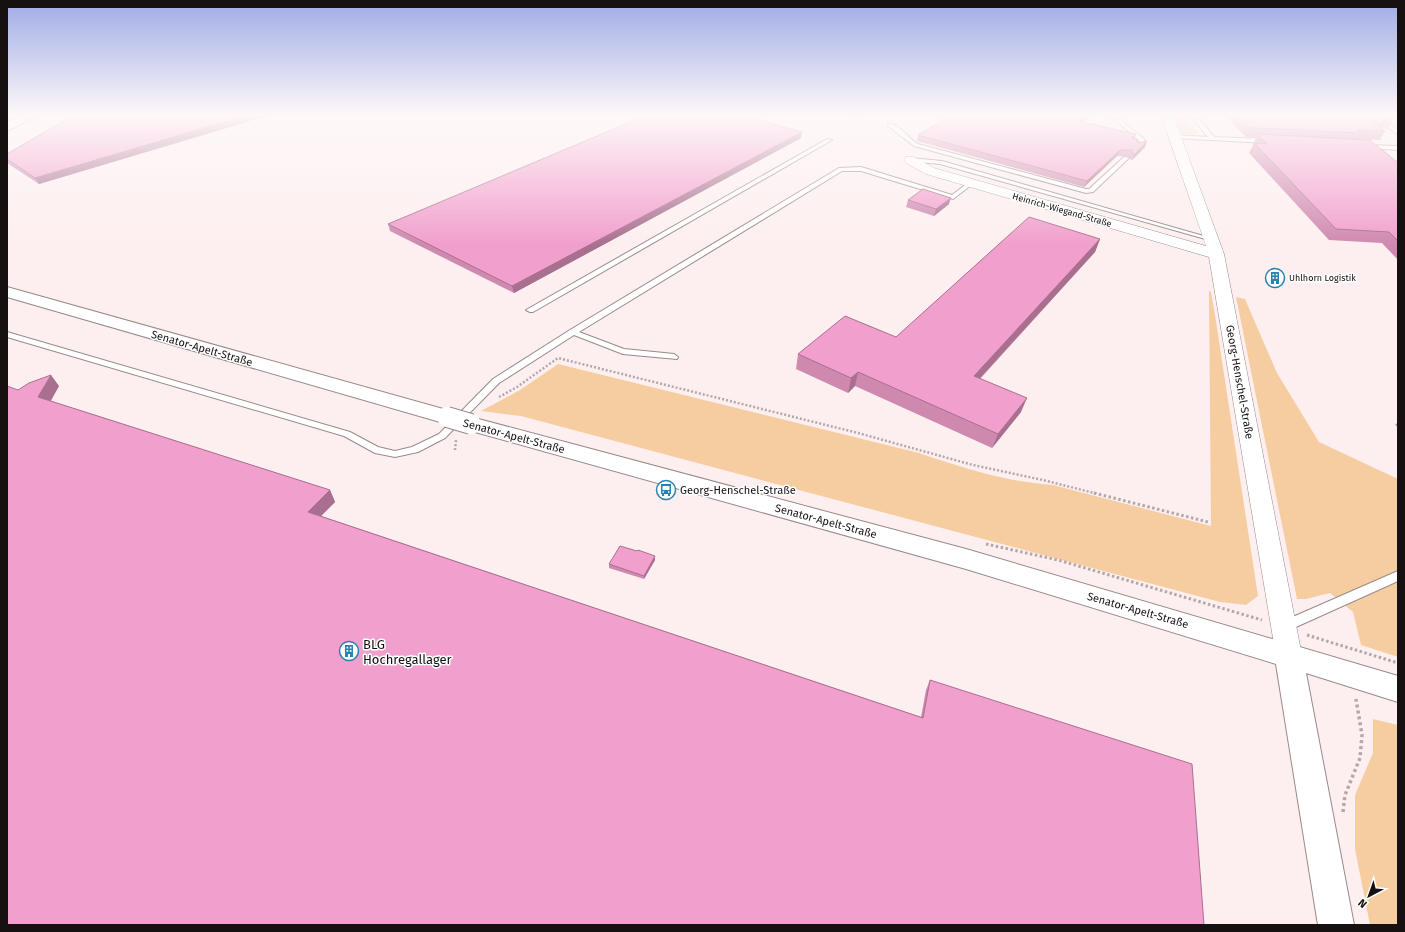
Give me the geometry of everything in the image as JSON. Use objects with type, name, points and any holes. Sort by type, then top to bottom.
[{"type":"street","name":"Georg-Henschel-Straße","points":[[1183,158],[1214,246],[1286,642]]},
{"type":"street","name":"Heinrich-Wiegand-Straße","points":[[910,160],[930,171],[971,183],[1214,246]]},
{"type":"street","name":"Senator-Apelt-Straße","points":[[7,292],[445,427],[966,559],[1176,621],[1286,642],[1352,675],[1398,689]]},
{"type":"street","points":[[1286,642],[1336,925]]},
{"type":"lane","points":[[530,310],[796,158]]},
{"type":"lane","points":[[966,158],[1086,191],[1090,191],[1125,158]]},
{"type":"lane","points":[[910,160],[940,162],[1214,246]]},
{"type":"lane","points":[[7,334],[347,434],[375,450],[394,454],[415,450],[445,427],[496,381],[573,332],[842,169],[861,169],[953,197],[971,183]]},
{"type":"lane","points":[[573,332],[623,351],[674,357]]},
{"type":"lane","points":[[1286,642],[1398,576]]},
{"type":"path","points":[[493,401],[517,387],[558,358],[863,434],[915,448],[953,461],[1016,476],[1043,480],[1208,522]]},
{"type":"path","points":[[455,450],[463,431]]},
{"type":"path","points":[[981,542],[1058,560],[1216,606],[1286,642],[1346,647],[1398,663]]},
{"type":"path","points":[[1343,820],[1345,795],[1360,758],[1361,743],[1360,721],[1346,647]]},
{"type":"shaded area","points":[[1209,291],[1211,292],[1215,315],[1258,596],[1246,605],[1220,602],[521,416],[481,411],[520,390],[558,364],[919,453],[985,474],[1019,481],[1053,485],[1211,526]]},
{"type":"shaded area","points":[[1236,297],[1245,299],[1277,373],[1319,442],[1398,479],[1398,657],[1361,645],[1353,612],[1330,593],[1306,599],[1297,599]]},
{"type":"shaded area","points":[[1373,719],[1398,725],[1398,925],[1370,925],[1355,849],[1355,795],[1373,753]]},
{"type":"building","points":[[7,158],[101,158],[35,178]]},
{"type":"building","points":[[544,158],[752,158],[512,286],[388,224]]},
{"type":"building","points":[[1004,158],[1111,158],[1087,181]]},
{"type":"building","points":[[1269,158],[1393,158],[1398,163],[1398,241],[1389,232],[1336,229]]},
{"type":"building","points":[[923,189],[951,198],[936,209],[908,200]]},
{"type":"building","points":[[1029,217],[1100,239],[974,376],[1027,398],[998,434],[858,372],[851,378],[798,354],[845,316],[896,337]]},
{"type":"building","name":"BLG Hochregallager","points":[[51,375],[38,397],[330,490],[308,512],[923,718],[930,680],[1192,764],[1204,925],[7,925],[7,386],[18,390],[29,383]]},
{"type":"building","points":[[620,546],[655,556],[644,576],[609,564]]},
{"type":"place","name":"Uhlhorn Logistik","points":[[1275,278]]},
{"type":"place","name":"Georg-Henschel-Straße","points":[[666,490]]},
{"type":"place","name":"BLG Hochregallager","points":[[349,651]]}]
